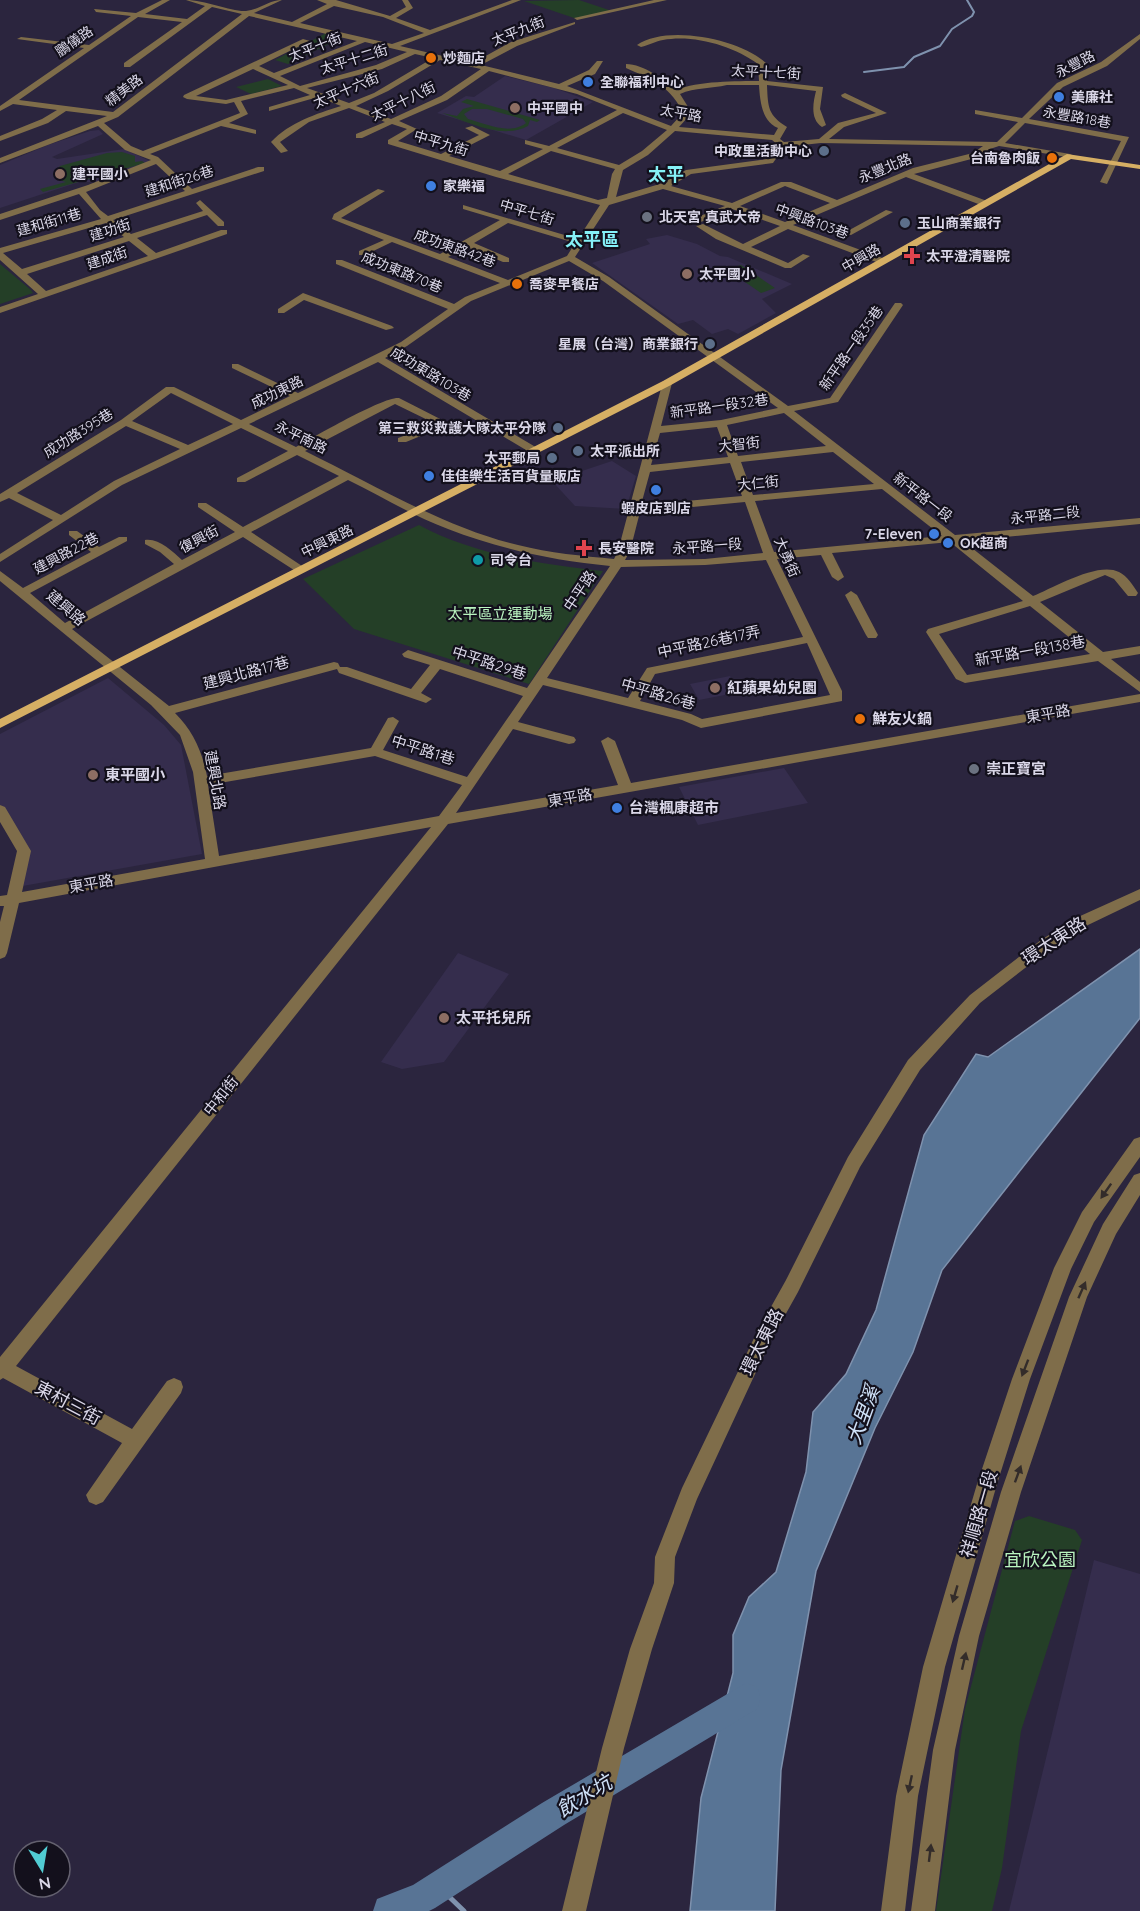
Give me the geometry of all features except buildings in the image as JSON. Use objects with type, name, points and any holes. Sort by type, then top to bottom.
[{"type":"main road","name":"太平路","points":[[1070,156],[1140,167]]},
{"type":"main road","name":"中興路","points":[[667,383],[1070,156]]},
{"type":"main road","name":"中興東路","points":[[0,724],[419,512],[667,383]]},
{"type":"street","name":"鵬儀路","points":[[0,110],[137,15],[166,0]]},
{"type":"street","name":"太平路","points":[[189,0],[560,86],[671,128],[779,142],[999,144],[1070,156]]},
{"type":"street","name":"精美路","points":[[0,161],[115,115],[248,14],[279,0]]},
{"type":"street","points":[[320,0],[338,2],[428,32]]},
{"type":"street","points":[[391,18],[410,8],[405,0]]},
{"type":"street","points":[[392,47],[518,0]]},
{"type":"street","name":"太平九街","points":[[474,65],[521,41],[575,21],[664,0]]},
{"type":"street","points":[[293,24],[338,2]]},
{"type":"street","points":[[127,65],[188,21],[207,3]]},
{"type":"street","points":[[96,10],[188,21]]},
{"type":"street","points":[[606,203],[662,186],[689,172],[770,161],[779,142],[783,126],[774,124],[765,111],[762,100],[764,73],[762,63],[754,56],[702,38],[684,35],[668,36],[641,45]]},
{"type":"street","name":"永豐路","points":[[999,144],[1060,85],[1104,64],[1140,36]]},
{"type":"street","points":[[21,39],[90,47]]},
{"type":"street","name":"太平十街","points":[[274,76],[365,40]]},
{"type":"street","points":[[255,67],[306,41]]},
{"type":"street","name":"太平十二街","points":[[255,67],[187,97],[219,101],[237,100],[379,67],[414,51]]},
{"type":"street","name":"太平十六街","points":[[284,151],[276,145],[278,139],[325,113],[369,98],[440,57]]},
{"type":"street","points":[[560,86],[592,72],[600,63]]},
{"type":"street","points":[[528,142],[620,168],[650,149],[671,128],[676,126],[686,113],[676,92],[629,66]]},
{"type":"street","name":"中平九街","points":[[255,67],[317,95],[412,129],[391,142],[577,198],[606,203]]},
{"type":"street","name":"太平十八街","points":[[359,136],[444,98],[462,83],[488,68]]},
{"type":"street","name":"太平十七街","points":[[676,92],[689,87],[727,83],[780,83],[820,89],[816,109],[822,125]]},
{"type":"street","points":[[272,109],[317,95]]},
{"type":"street","points":[[821,141],[841,125],[883,113],[845,95]]},
{"type":"street","points":[[143,154],[244,114],[237,100]]},
{"type":"street","points":[[11,101],[115,115]]},
{"type":"street","points":[[0,139],[45,121],[65,108]]},
{"type":"street","points":[[499,175],[621,110]]},
{"type":"street","name":"永豐路18巷","points":[[978,112],[1126,139],[1113,163]]},
{"type":"street","points":[[99,123],[128,148],[157,161],[190,192]]},
{"type":"street","points":[[221,123],[253,132]]},
{"type":"street","points":[[441,157],[486,135],[469,128]]},
{"type":"street","name":"永豐北路","points":[[744,247],[784,228],[784,225],[906,174],[940,162],[976,154],[987,147],[999,144]]},
{"type":"street","points":[[0,216],[157,161]]},
{"type":"street","points":[[1104,182],[1113,163]]},
{"type":"street","points":[[570,258],[606,203],[611,200],[616,174],[620,168]]},
{"type":"street","name":"建和街26巷","points":[[106,220],[261,169]]},
{"type":"street","points":[[906,174],[984,203]]},
{"type":"street","points":[[806,256],[788,266],[697,224],[778,186],[791,184],[837,203]]},
{"type":"street","name":"中興路103巷","points":[[662,186],[733,206],[882,261]]},
{"type":"street","points":[[80,189],[96,212],[132,237],[154,256]]},
{"type":"street","name":"成功東路42巷","points":[[381,191],[337,216],[336,219],[506,283]]},
{"type":"street","points":[[200,203],[209,212]]},
{"type":"street","name":"中平七街","points":[[466,207],[580,242]]},
{"type":"street","name":"建成街","points":[[0,310],[154,256],[222,228],[209,212]]},
{"type":"street","name":"建功街","points":[[20,273],[209,212]]},
{"type":"street","points":[[848,233],[889,212]]},
{"type":"street","points":[[442,257],[503,223],[506,219]]},
{"type":"street","name":"建和街11巷","points":[[0,253],[106,220]]},
{"type":"street","name":"成功東路42巷","points":[[362,253],[393,239]]},
{"type":"street","points":[[466,243],[506,260]]},
{"type":"street","points":[[0,253],[44,294]]},
{"type":"street","name":"成功東路","points":[[0,559],[118,483],[378,358],[404,344],[468,299],[570,258]]},
{"type":"street","name":"新平路一段","points":[[570,258],[606,279],[788,411],[1140,688]]},
{"type":"street","name":"成功東路70巷","points":[[339,262],[455,308]]},
{"type":"street","points":[[281,310],[303,296],[388,328]]},
{"type":"street","name":"新平路一段35巷","points":[[788,411],[834,400],[898,305]]},
{"type":"street","name":"成功東路103巷","points":[[378,358],[535,451]]},
{"type":"street","points":[[235,366],[297,396]]},
{"type":"street","name":"中平路","points":[[443,820],[511,724],[624,551],[667,383]]},
{"type":"street","name":"成功路395巷","points":[[4,496],[125,422],[170,389]]},
{"type":"street","name":"永平南路","points":[[170,389],[419,512]]},
{"type":"street","points":[[241,480],[395,400],[445,424],[402,440]]},
{"type":"street","name":"新平路一段32巷","points":[[654,430],[721,423],[788,411]]},
{"type":"street","points":[[125,422],[176,446],[188,449]]},
{"type":"street","name":"大勇街","points":[[721,423],[770,556],[836,691],[837,698]]},
{"type":"street","name":"大智街","points":[[644,469],[837,448]]},
{"type":"street","name":"復興街","points":[[64,628],[348,476]]},
{"type":"street","name":"大仁街","points":[[634,509],[884,486]]},
{"type":"street","points":[[4,496],[61,519]]},
{"type":"street","points":[[202,505],[301,570]]},
{"type":"street","name":"永平路一段","points":[[419,512],[464,531],[514,548],[572,559],[617,564],[676,564],[952,539]]},
{"type":"street","name":"永平路二段","points":[[952,539],[1140,521]]},
{"type":"street","points":[[73,533],[99,552]]},
{"type":"street","name":"建興路22巷","points":[[22,593],[123,539]]},
{"type":"street","points":[[149,542],[164,550],[181,565]]},
{"type":"street","points":[[825,551],[838,577]]},
{"type":"street","points":[[1032,601],[1107,570],[1121,578],[1132,593]]},
{"type":"street","name":"建興路","points":[[0,575],[111,667]]},
{"type":"street","points":[[851,595],[872,635]]},
{"type":"street","name":"新平路一段138巷","points":[[1032,601],[932,632],[960,676],[965,679],[1140,650]]},
{"type":"street","name":"中平路26巷17弄","points":[[632,703],[651,671],[810,639]]},
{"type":"street","name":"中平路29巷","points":[[408,654],[531,694]]},
{"type":"street","name":"中平路29巷","points":[[420,697],[437,664]]},
{"type":"street","name":"建興北路","points":[[111,667],[168,711],[192,745],[213,862]]},
{"type":"street","name":"建興北路17巷","points":[[168,711],[338,668],[420,697]]},
{"type":"street","name":"中平路26巷","points":[[540,680],[686,717],[701,724],[837,698]]},
{"type":"street","name":"東平路","points":[[7,900],[443,820],[1140,699]]},
{"type":"street","points":[[375,752],[393,721]]},
{"type":"street","points":[[511,724],[569,740]]},
{"type":"street","points":[[608,741],[626,788]]},
{"type":"street","name":"中平路1巷","points":[[200,782],[375,752],[470,783]]},
{"type":"street","points":[[0,810],[24,851],[7,900],[0,953]]},
{"type":"street","name":"中和街","points":[[1,1369],[443,820]]},
{"type":"street","name":"環太東路","points":[[574,1911],[613,1748],[641,1649],[664,1583],[665,1557],[689,1495],[763,1338],[845,1180],[885,1109],[922,1056],[966,1008],[1026,958],[1083,921],[1140,894]]},
{"type":"street","name":"祥順路一段","points":[[893,1911],[907,1796],[934,1667],[987,1484],[1021,1379],[1063,1268],[1088,1217],[1140,1144]]},
{"type":"street","name":"祥順路一段","points":[[922,1911],[944,1750],[969,1636],[1011,1492],[1078,1297],[1109,1229],[1140,1180]]},
{"type":"street","name":"東村三街","points":[[1,1369],[136,1441]]},
{"type":"street","points":[[96,1496],[174,1387]]},
{"type":"shaded area","name":"中平國中","points":[[505,76],[554,88],[593,102],[526,140],[437,113],[466,96],[474,97]]},
{"type":"shaded area","name":"建平國小","points":[[99,130],[103,134],[52,157],[57,159],[124,149],[150,161],[99,182],[79,182],[0,208],[0,165],[48,145]]},
{"type":"shaded area","name":"太平國小","points":[[667,235],[697,244],[720,256],[728,257],[792,284],[762,299],[776,313],[738,334],[728,329],[712,334],[693,320],[678,324],[592,263],[650,244],[646,239]]},
{"type":"shaded area","points":[[612,461],[636,476],[626,509],[575,506],[552,481]]},
{"type":"shaded area","name":"紅蘋果幼兒園","points":[[730,676],[740,692],[699,700],[690,684]]},
{"type":"shaded area","name":"東平國小","points":[[108,678],[164,725],[181,745],[202,854],[17,887],[23,851],[0,805],[0,734]]},
{"type":"shaded area","points":[[784,768],[808,803],[698,825],[679,787]]},
{"type":"shaded area","name":"太平托兒所","points":[[458,953],[509,974],[444,1062],[402,1069],[381,1062]]},
{"type":"shaded area","points":[[1094,1560],[1140,1574],[1140,1911],[1009,1911]]},
{"type":"green space","points":[[579,0],[612,11],[577,19],[524,1]]},
{"type":"green space","points":[[326,33],[343,37],[288,64],[275,60]]},
{"type":"green space","points":[[268,79],[282,86],[251,94],[236,87]]},
{"type":"green space","points":[[467,99],[540,120],[537,122],[530,120],[528,126],[507,131],[474,125],[442,113],[457,116],[463,109],[474,106],[461,102]],"holes":[[[472,109],[487,109],[523,119],[526,123],[520,127],[505,129],[468,119],[464,114]]]},
{"type":"green space","points":[[122,152],[135,156],[135,162],[145,163],[43,192],[40,189],[66,182],[56,179],[53,174],[60,166],[107,153]]},
{"type":"green space","points":[[0,264],[31,290],[33,293],[0,304]]},
{"type":"green space","points":[[741,265],[775,288],[761,293],[726,269]]},
{"type":"green space","name":"太平區立運動場","points":[[419,525],[462,544],[509,557],[603,571],[529,684],[354,629],[303,579]]},
{"type":"green space","name":"宜欣公園","points":[[1029,1516],[1075,1530],[1082,1540],[1021,1731],[1002,1868],[992,1911],[936,1911],[965,1709],[1015,1521]]},
{"type":"water","name":"大里溪","points":[[1140,949],[1140,1018],[942,1270],[913,1352],[875,1428],[816,1571],[781,1770],[775,1911],[690,1911],[701,1798],[733,1673],[733,1635],[749,1597],[776,1572],[806,1472],[813,1412],[846,1374],[876,1310],[924,1135],[976,1054],[988,1057]]},
{"type":"waterway","points":[[864,72],[904,67],[914,57],[940,46],[952,29],[972,16],[974,12],[967,0]]},
{"type":"waterway","name":"飲水坑","points":[[389,1911],[424,1897],[553,1814],[746,1698]]},
{"type":"waterway","points":[[439,1887],[464,1911]]},
{"type":"place","name":"炒麵店","points":[[431,58]]},
{"type":"place","name":"全聯福利中心","points":[[588,82]]},
{"type":"place","name":"美廉社","points":[[1059,97]]},
{"type":"place","name":"中平國中","points":[[515,108]]},
{"type":"place","name":"中政里活動中心","points":[[824,151]]},
{"type":"place","name":"台南魯肉飯","points":[[1052,158]]},
{"type":"place","name":"建平國小","points":[[60,174]]},
{"type":"place","name":"家樂福","points":[[431,186]]},
{"type":"place","name":"北天宮 真武大帝","points":[[647,217]]},
{"type":"place","name":"玉山商業銀行","points":[[905,223]]},
{"type":"place","name":"太平澄清醫院","points":[[912,256]]},
{"type":"place","name":"太平國小","points":[[687,274]]},
{"type":"place","name":"喬麥早餐店","points":[[517,284]]},
{"type":"place","name":"星展（台灣）商業銀行","points":[[710,344]]},
{"type":"place","name":"第三救災救護大隊太平分隊","points":[[558,428]]},
{"type":"place","name":"太平派出所","points":[[578,451]]},
{"type":"place","name":"太平郵局","points":[[552,458]]},
{"type":"place","name":"佳佳樂生活百貨量販店","points":[[429,476]]},
{"type":"place","name":"蝦皮店到店","points":[[656,490]]},
{"type":"place","name":"7-Eleven","points":[[934,534]]},
{"type":"place","name":"OK超商","points":[[948,543]]},
{"type":"place","name":"長安醫院","points":[[584,548]]},
{"type":"place","name":"司令台","points":[[478,560]]},
{"type":"place","name":"紅蘋果幼兒園","points":[[715,688]]},
{"type":"place","name":"鮮友火鍋","points":[[860,719]]},
{"type":"place","name":"崇正寶宮","points":[[974,769]]},
{"type":"place","name":"東平國小","points":[[93,775]]},
{"type":"place","name":"台灣楓康超市","points":[[617,808]]},
{"type":"place","name":"太平托兒所","points":[[444,1018]]},
{"type":"district","name":"太平","points":[[666,175]]},
{"type":"district","name":"太平區","points":[[592,240]]}]
